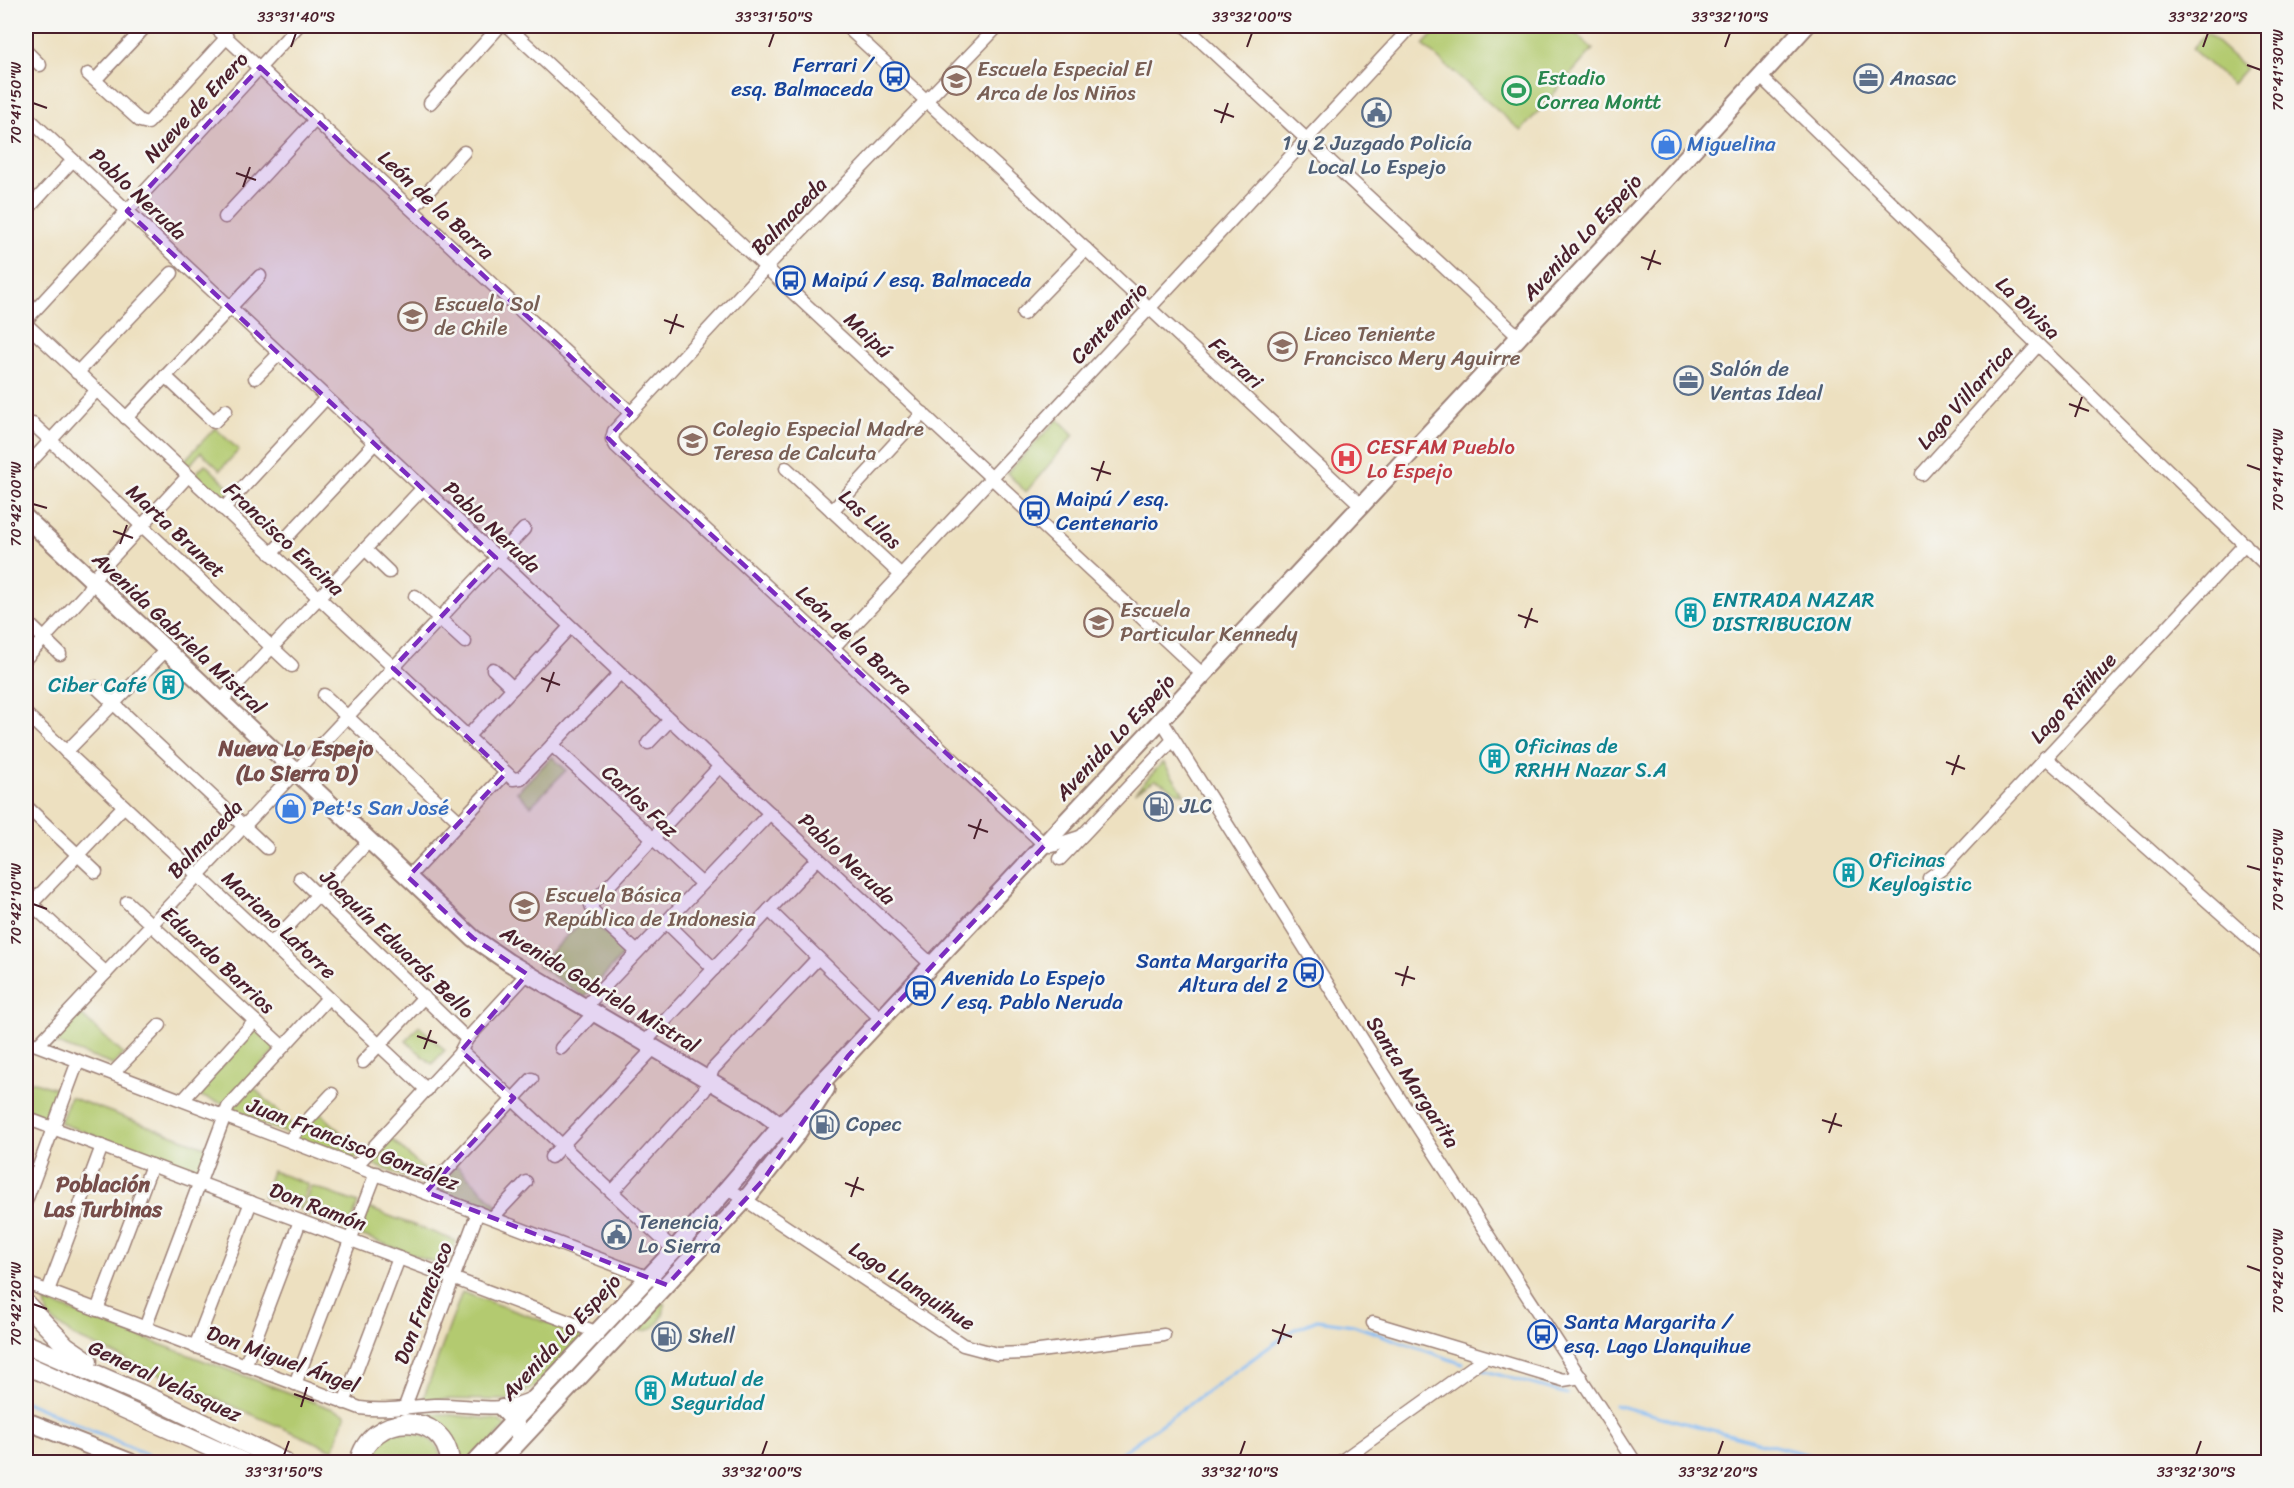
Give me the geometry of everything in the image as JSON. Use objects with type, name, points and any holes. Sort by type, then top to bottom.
[{"type":"highway","points":[[26,1304],[73,1351],[160,1402]]},
{"type":"highway","name":"General Velásquez","points":[[26,1344],[160,1402],[284,1462]]},
{"type":"highway","name":"General Velásquez","points":[[26,1365],[243,1462]]},
{"type":"highway","points":[[359,1462],[363,1449],[373,1437],[392,1425],[407,1423],[420,1425],[437,1436],[445,1446],[450,1462]]},
{"type":"main road","name":"Avenida Lo Espejo","points":[[476,1462],[508,1414],[536,1397],[648,1278],[729,1189],[781,1126],[1162,721],[1202,674],[1519,337],[1806,26]]},
{"type":"main road","name":"Avenida Gabriela Mistral","points":[[26,518],[473,938],[527,974],[761,1111],[795,1137]]},
{"type":"main road","name":"Avenida Lo Espejo","points":[[501,1460],[746,1199],[795,1137],[848,1056]]},
{"type":"main road","points":[[554,1378],[557,1389],[568,1390]]},
{"type":"main road","points":[[501,1460],[517,1428],[508,1414]]},
{"type":"main road","points":[[26,1421],[130,1462]]},
{"type":"street","points":[[146,26],[92,77],[140,122],[148,123],[226,37]]},
{"type":"street","name":"León de la Barra","points":[[214,26],[631,413]]},
{"type":"street","name":"Nueve de Enero","points":[[26,322],[298,26]]},
{"type":"street","points":[[430,103],[500,26]]},
{"type":"street","name":"Maipú","points":[[507,26],[1202,674]]},
{"type":"street","name":"Ferrari","points":[[846,26],[1361,505]]},
{"type":"street","name":"Balmaceda","points":[[612,437],[631,413],[766,267],[998,26]]},
{"type":"street","points":[[1185,26],[1519,337]]},
{"type":"street","name":"Centenario","points":[[834,647],[1412,26]]},
{"type":"street","points":[[26,51],[39,64]]},
{"type":"street","name":"La Divisa","points":[[1760,76],[2268,567]]},
{"type":"street","name":"Pablo Neruda","points":[[26,116],[932,965]]},
{"type":"street","points":[[225,217],[316,119]]},
{"type":"street","points":[[412,209],[464,152]]},
{"type":"street","points":[[26,211],[73,160]]},
{"type":"street","points":[[1023,314],[1086,249]]},
{"type":"street","points":[[77,373],[172,273]]},
{"type":"street","points":[[126,418],[260,276]]},
{"type":"street","name":"Francisco Encina","points":[[26,322],[96,391],[512,777]]},
{"type":"street","name":"Lago Villarrica","points":[[1922,474],[2038,345]]},
{"type":"street","points":[[255,378],[279,354]]},
{"type":"street","points":[[165,376],[214,422],[226,410]]},
{"type":"street","points":[[26,467],[96,391]]},
{"type":"street","points":[[223,509],[326,398]]},
{"type":"street","points":[[832,511],[923,413]]},
{"type":"street","name":"Marta Brunet","points":[[33,424],[292,666]]},
{"type":"street","name":"León de la Barra","points":[[612,437],[616,446],[1045,845]]},
{"type":"street","points":[[271,554],[374,444]]},
{"type":"street","name":"Las Lilas","points":[[786,468],[901,575]]},
{"type":"street","points":[[26,658],[86,593],[99,572],[188,476]]},
{"type":"street","points":[[220,702],[422,489]]},
{"type":"street","name":"Balmaceda","points":[[38,1045],[524,529]]},
{"type":"street","name":"Lago Riñihue","points":[[1929,878],[1943,868],[2245,544]]},
{"type":"street","points":[[365,549],[389,572]]},
{"type":"street","points":[[415,596],[465,642]]},
{"type":"street","points":[[26,621],[60,654]]},
{"type":"street","points":[[467,737],[570,627]]},
{"type":"street","points":[[66,752],[165,651]]},
{"type":"street","points":[[493,669],[513,688]]},
{"type":"street","points":[[408,878],[460,822],[552,745],[620,673]]},
{"type":"street","points":[[96,687],[267,848]]},
{"type":"street","points":[[324,695],[460,822]]},
{"type":"street","name":"Mariano Latorre","points":[[26,714],[426,1090]]},
{"type":"street","points":[[648,743],[670,720]]},
{"type":"street","name":"Santa Margarita","points":[[1162,721],[1409,1113],[1635,1462]]},
{"type":"street","name":"Avenida Lo Espejo","points":[[1060,859],[1173,740]]},
{"type":"street","name":"Carlos Faz","points":[[552,745],[702,884]]},
{"type":"street","points":[[2045,757],[2268,955]]},
{"type":"street","points":[[637,952],[591,908],[720,766]]},
{"type":"street","points":[[26,806],[96,872]]},
{"type":"street","points":[[106,973],[28,901],[78,855],[124,806]]},
{"type":"street","points":[[561,1048],[637,952],[770,813]]},
{"type":"street","points":[[1045,845],[1052,846],[1080,837]]},
{"type":"street","points":[[271,944],[369,841]]},
{"type":"street","points":[[551,1157],[714,969],[818,858]]},
{"type":"street","name":"Joaquín Edwards Bello","points":[[300,878],[467,1039]]},
{"type":"street","name":"Eduardo Barrios","points":[[127,902],[283,1047]]},
{"type":"street","points":[[769,910],[881,1019]]},
{"type":"street","points":[[666,922],[714,969]]},
{"type":"street","points":[[613,1191],[705,1091],[713,1069],[818,957]]},
{"type":"street","points":[[356,1166],[461,1051],[467,1039],[527,974]]},
{"type":"street","points":[[363,1062],[424,997]]},
{"type":"street","points":[[146,1328],[228,1107],[328,998]]},
{"type":"street","points":[[183,1100],[255,1021]]},
{"type":"street","points":[[113,1073],[160,1024]]},
{"type":"street","name":"Juan Francisco González","points":[[26,1041],[667,1285]]},
{"type":"street","name":"Joaquín Edwards Bello","points":[[461,1051],[514,1098],[674,1250]]},
{"type":"street","points":[[26,1200],[78,1060]]},
{"type":"street","points":[[426,1192],[532,1079]]},
{"type":"street","points":[[289,1140],[332,1094]]},
{"type":"street","name":"Don Ramón","points":[[26,1118],[596,1332]]},
{"type":"street","points":[[48,1292],[102,1146]]},
{"type":"street","points":[[97,1310],[152,1165]]},
{"type":"street","points":[[295,1384],[376,1173]]},
{"type":"street","points":[[493,1217],[526,1182]]},
{"type":"street","name":"Lago Llanquihue","points":[[729,1189],[963,1345],[997,1354],[1024,1353],[1164,1335]]},
{"type":"street","points":[[195,1347],[251,1202]]},
{"type":"street","name":"Don Francisco","points":[[405,1408],[478,1212]]},
{"type":"street","points":[[245,1366],[300,1221]]},
{"type":"street","points":[[344,1403],[399,1258]]},
{"type":"street","name":"Don Miguel Ángel","points":[[26,1283],[344,1403],[369,1409],[435,1405],[508,1414]]},
{"type":"street","points":[[1373,1323],[1563,1380],[1581,1377]]},
{"type":"street","points":[[1340,1462],[1485,1358]]},
{"type":"highlighted area","points":[[260,67],[631,413],[608,438],[616,446],[1045,845],[848,1056],[764,1179],[667,1285],[426,1192],[514,1098],[461,1051],[527,974],[473,938],[408,877],[506,773],[393,668],[496,558],[127,211]]},
{"type":"green space","name":"Estadio Correa Montt","points":[[1441,26],[1567,26],[1593,49],[1521,131],[1423,45]]},
{"type":"green space","points":[[2207,33],[2246,68],[2232,84],[2192,49]]},
{"type":"green space","points":[[1058,419],[1074,435],[1026,492],[1007,473]]},
{"type":"green space","points":[[215,428],[239,450],[220,470],[201,452],[187,468],[182,463]]},
{"type":"green space","points":[[205,464],[233,491],[222,504],[193,476]]},
{"type":"green space","points":[[552,757],[566,770],[531,806],[517,792]]},
{"type":"green space","points":[[1163,762],[1184,794],[1155,780],[1135,792]]},
{"type":"green space","points":[[587,916],[626,952],[584,997],[538,965]]},
{"type":"green space","points":[[79,1013],[123,1054],[113,1065],[52,1042]]},
{"type":"green space","points":[[419,1026],[445,1050],[432,1064],[406,1041]]},
{"type":"green space","points":[[255,1029],[277,1048],[224,1104],[196,1095]]},
{"type":"green space","points":[[26,1079],[59,1090],[49,1118],[26,1110]]},
{"type":"green space","points":[[253,1087],[295,1128],[289,1134],[229,1112]]},
{"type":"green space","points":[[70,1097],[208,1148],[199,1174],[60,1123]]},
{"type":"green space","points":[[320,1112],[362,1153],[355,1159],[295,1137]]},
{"type":"green space","points":[[390,1137],[432,1178],[426,1185],[366,1162]]},
{"type":"green space","points":[[456,1165],[498,1206],[492,1213],[431,1190]]},
{"type":"green space","points":[[272,1171],[308,1184],[300,1209],[263,1197]]},
{"type":"green space","points":[[311,1186],[358,1203],[349,1229],[302,1211]]},
{"type":"green space","points":[[368,1208],[456,1241],[446,1267],[358,1234]]},
{"type":"green space","points":[[462,1292],[585,1336],[536,1386],[511,1400],[423,1399]]},
{"type":"green space","points":[[45,1301],[346,1414],[333,1450],[75,1337],[48,1317]]},
{"type":"green space","points":[[661,1302],[664,1303],[664,1308],[658,1323],[650,1329],[640,1331],[637,1327]]},
{"type":"green space","points":[[433,1413],[498,1420],[506,1426],[473,1462],[458,1462],[453,1445],[444,1432],[414,1417]]},
{"type":"green space","points":[[391,1432],[424,1436],[435,1445],[442,1462],[363,1462],[369,1447]]},
{"type":"waterway","points":[[1108,1462],[1293,1330],[1317,1320],[1353,1325],[1463,1364]]},
{"type":"waterway","points":[[1482,1370],[1567,1394]]},
{"type":"waterway","points":[[26,1402],[148,1455]]},
{"type":"waterway","points":[[1615,1405],[1837,1462]]},
{"type":"place","name":"Ferrari / esq. Balmaceda","points":[[894,77]]},
{"type":"place","name":"Anasac","points":[[1869,78]]},
{"type":"place","name":"Escuela Especial El Arca de los Niños","points":[[956,81]]},
{"type":"place","name":"Estadio Correa Montt","points":[[1516,90]]},
{"type":"place","name":"1 y 2 Juzgado Policía Local Lo Espejo","points":[[1377,112]]},
{"type":"place","name":"Miguelina","points":[[1666,144]]},
{"type":"place","name":"Maipú / esq. Balmaceda","points":[[791,280]]},
{"type":"place","name":"Escuela Sol de Chile","points":[[413,316]]},
{"type":"place","name":"Liceo Teniente Francisco Mery Aguirre","points":[[1283,346]]},
{"type":"place","name":"Salón de Ventas Ideal","points":[[1689,381]]},
{"type":"place","name":"Colegio Especial Madre Teresa de Calcuta","points":[[692,441]]},
{"type":"place","name":"CESFAM Pueblo Lo Espejo","points":[[1346,459]]},
{"type":"place","name":"Maipú / esq. Centenario","points":[[1035,511]]},
{"type":"place","name":"ENTRADA NAZAR DISTRIBUCION","points":[[1691,612]]},
{"type":"place","name":"Escuela Particular Kennedy","points":[[1099,622]]},
{"type":"place","name":"Ciber Café","points":[[168,685]]},
{"type":"place","name":"Oficinas de RRHH Nazar S.A","points":[[1494,758]]},
{"type":"place","name":"JLC","points":[[1159,806]]},
{"type":"place","name":"Pet's San José","points":[[291,808]]},
{"type":"place","name":"Oficinas Keylogistic","points":[[1848,872]]},
{"type":"place","name":"Escuela Básica República de Indonesia","points":[[524,907]]},
{"type":"place","name":"Santa Margarita Altura del 2","points":[[1309,973]]},
{"type":"place","name":"Avenida Lo Espejo / esq. Pablo Neruda","points":[[920,990]]},
{"type":"place","name":"Copec","points":[[825,1124]]},
{"type":"place","name":"Tenencia Lo Sierra","points":[[617,1234]]},
{"type":"place","name":"Santa Margarita / esq. Lago Llanquihue","points":[[1543,1334]]},
{"type":"place","name":"Shell","points":[[667,1336]]},
{"type":"place","name":"Mutual de Seguridad","points":[[650,1391]]},
{"type":"district","name":"Nueva Lo Espejo (Lo Sierra D)","points":[[296,760]]},
{"type":"district","name":"Población Las Turbinas","points":[[103,1196]]}]
